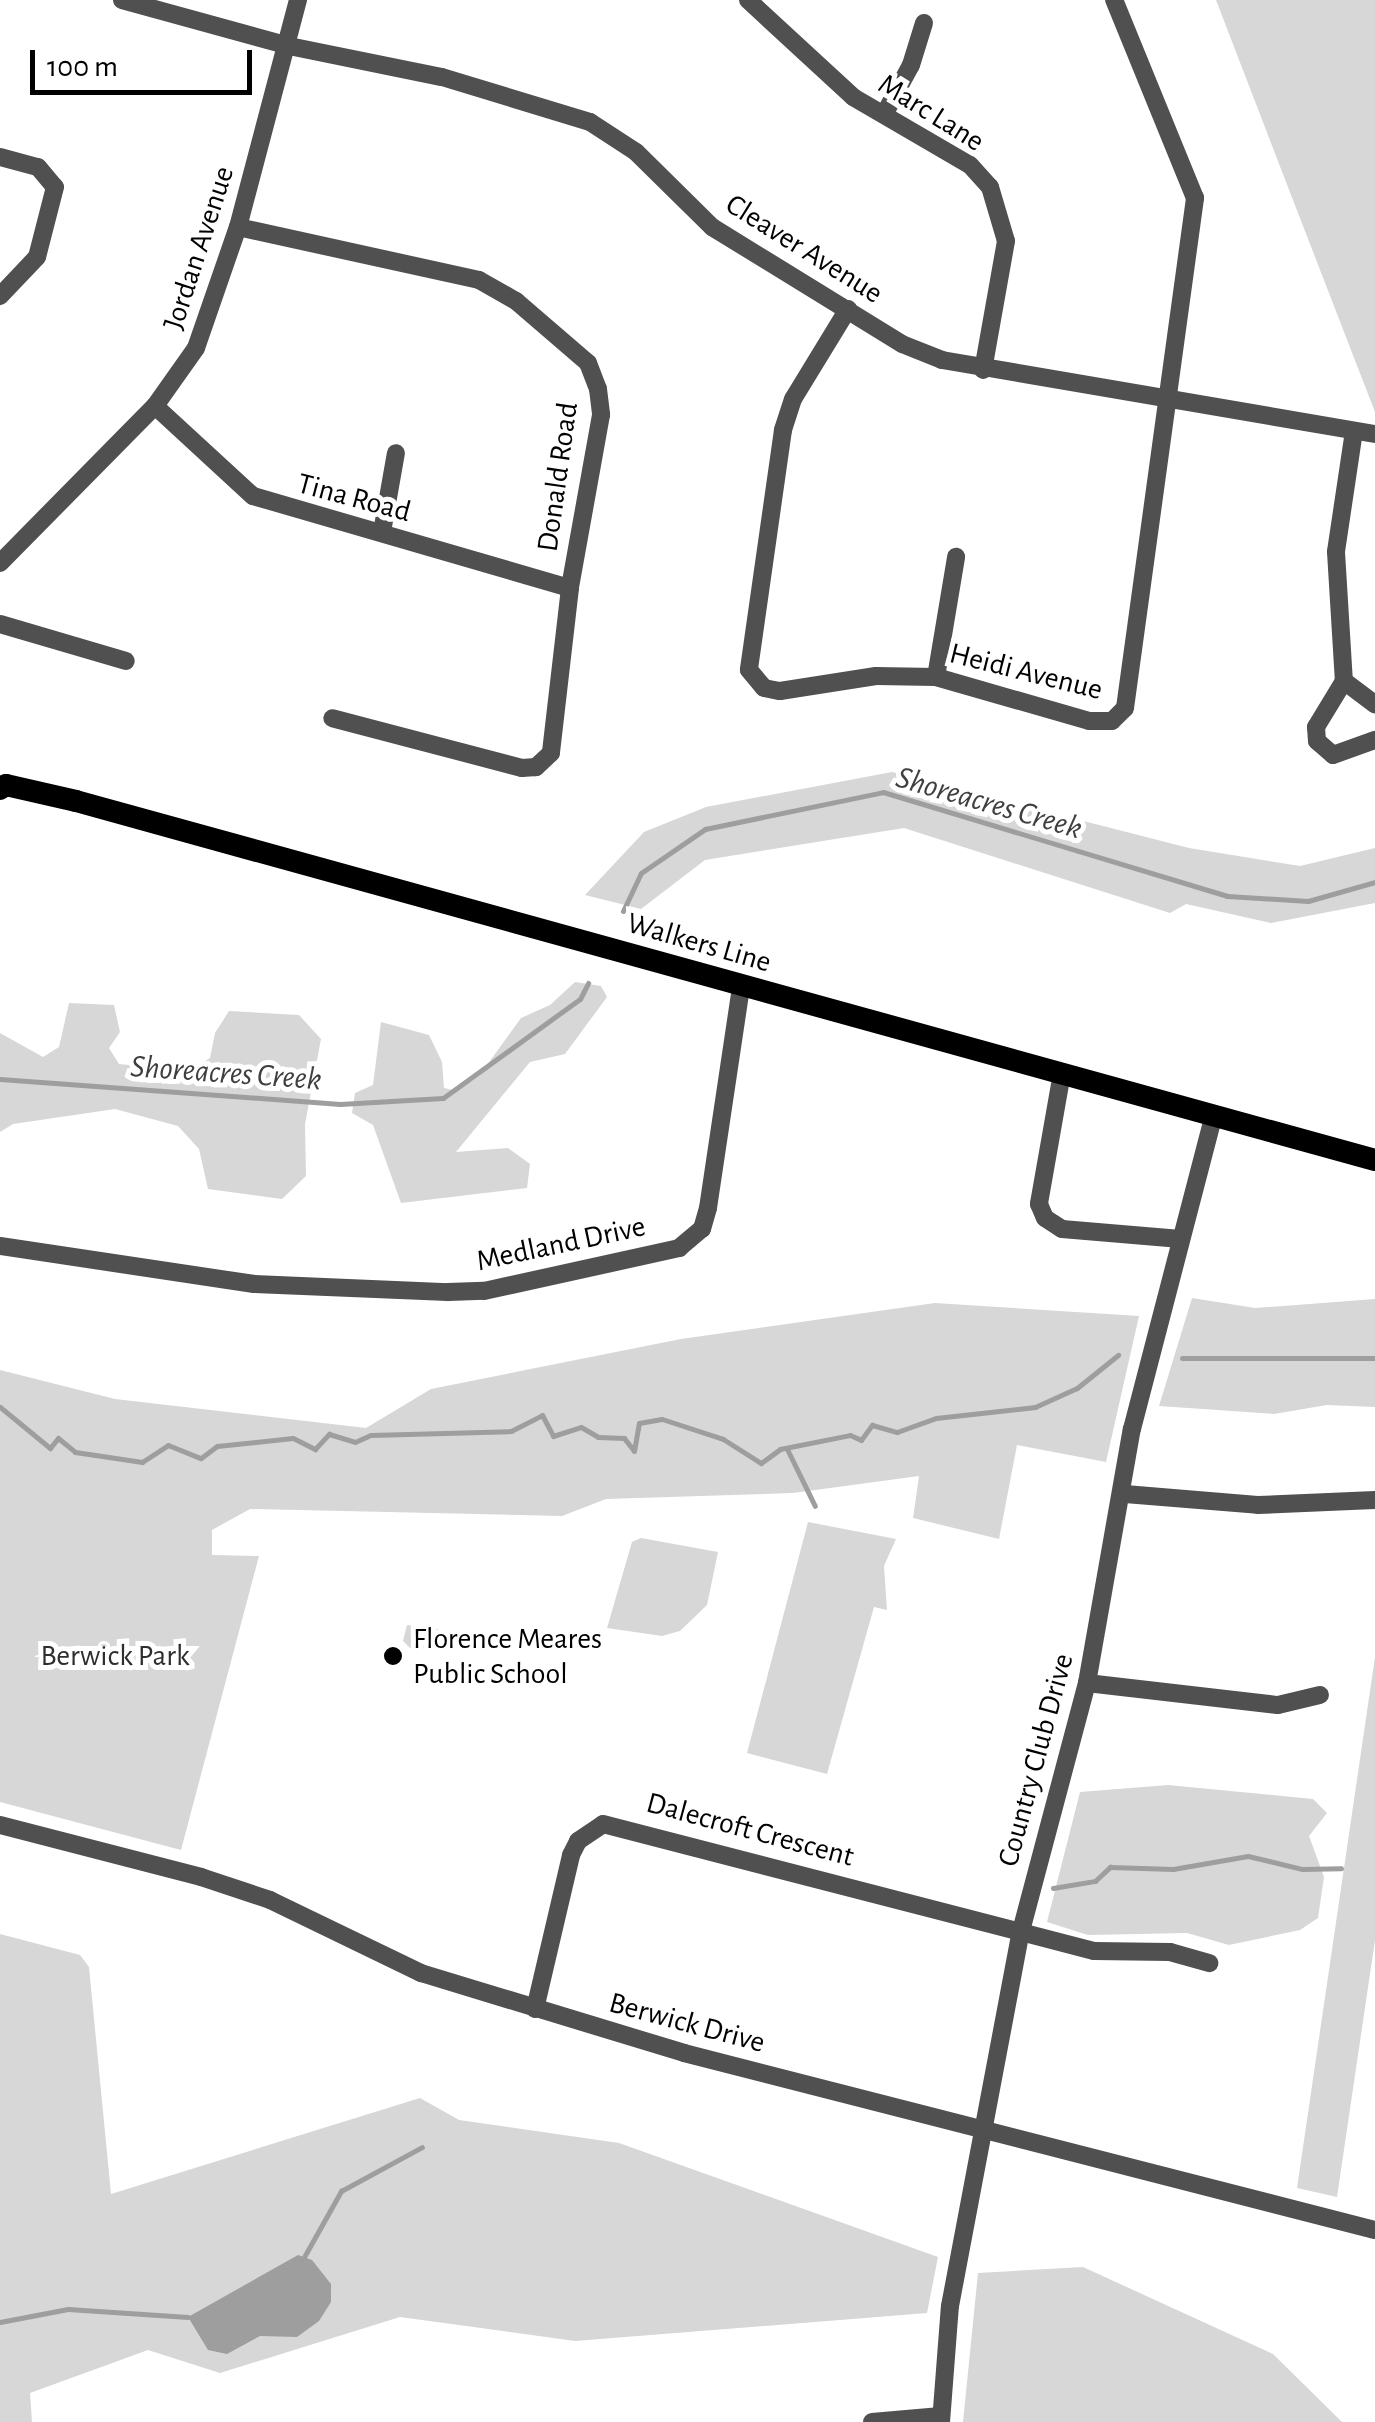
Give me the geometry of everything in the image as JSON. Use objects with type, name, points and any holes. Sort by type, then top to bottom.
[{"type":"main road","name":"Walkers Line","points":[[2,782],[1375,1160]]},
{"type":"street","name":"Cleaver Avenue","points":[[122,0],[289,46],[442,77],[590,122],[636,152],[712,227],[902,344],[983,370],[1375,434]]},
{"type":"street","name":"Jordan Avenue","points":[[0,563],[155,406],[212,314],[289,46],[298,0]]},
{"type":"street","name":"Marc Lane","points":[[748,0],[853,98],[886,111],[970,165],[1000,209],[1006,241],[983,370]]},
{"type":"street","name":"Heidi Avenue","points":[[848,309],[792,399],[783,430],[749,670],[764,688],[780,691],[876,676],[936,676],[1089,721],[1112,721],[1125,708],[1195,198],[1114,0]]},
{"type":"street","points":[[886,111],[924,23]]},
{"type":"street","points":[[0,156],[38,167],[55,187],[37,257],[0,296]]},
{"type":"street","name":"Donald Road","points":[[238,227],[480,280],[516,301],[588,363],[601,415],[570,588],[558,728],[551,753],[536,766],[332,718]]},
{"type":"street","name":"Tina Road","points":[[155,406],[253,496],[570,588]]},
{"type":"street","points":[[1354,430],[1335,590],[1344,681],[1316,727],[1316,741],[1333,755],[1375,740]]},
{"type":"street","points":[[382,532],[396,453]]},
{"type":"street","points":[[936,676],[956,556]]},
{"type":"street","points":[[0,624],[126,660]]},
{"type":"street","points":[[1344,681],[1375,704]]},
{"type":"street","name":"Medland Drive","points":[[0,1246],[254,1284],[448,1292],[484,1291],[679,1248],[702,1229],[708,1208],[741,986]]},
{"type":"street","points":[[1062,1073],[1039,1204],[1045,1218],[1062,1229],[1180,1240]]},
{"type":"street","name":"Country Club Drive","points":[[941,2419],[950,2306],[1020,1931],[1086,1683],[1124,1494],[1132,1429],[1212,1116]]},
{"type":"street","points":[[1124,1494],[1258,1506],[1375,1500]]},
{"type":"street","points":[[1086,1683],[1278,1706],[1320,1694]]},
{"type":"street","name":"Dalecroft Crescent","points":[[536,2009],[571,1855],[578,1841],[603,1824],[1020,1931]]},
{"type":"street","name":"Berwick Drive","points":[[0,1825],[270,1900],[421,1974],[536,2009],[1375,2230]]},
{"type":"street","points":[[1020,1931],[1094,1951],[1170,1952],[1209,1963]]},
{"type":"street","points":[[872,2422],[941,2419]]},
{"type":"green space","points":[[1216,0],[1375,0],[1375,412],[1281,169]]},
{"type":"green space","points":[[892,772],[1189,848],[1300,866],[1375,848],[1375,903],[1271,923],[1186,904],[1170,913],[904,828],[705,860],[641,909],[585,895],[644,832],[706,807]]},
{"type":"green space","points":[[575,982],[601,986],[607,997],[565,1054],[530,1062],[456,1152],[508,1148],[530,1164],[527,1188],[401,1203],[373,1125],[352,1113],[355,1093],[373,1085],[381,1022],[429,1035],[442,1062],[444,1088],[457,1091],[479,1076],[521,1018],[550,1005]]},
{"type":"green space","points":[[69,1003],[114,1005],[120,1032],[109,1048],[119,1064],[190,1071],[210,1058],[215,1033],[229,1011],[299,1015],[321,1039],[305,1124],[306,1176],[282,1199],[208,1189],[199,1149],[178,1126],[115,1109],[13,1124],[0,1132],[0,1033],[43,1057],[59,1047]]},
{"type":"green space","points":[[1192,1298],[1255,1308],[1375,1299],[1375,1407],[1327,1405],[1274,1414],[1159,1406]]},
{"type":"green space","name":"Berwick Park","points":[[935,1303],[1139,1316],[1106,1462],[1017,1445],[999,1539],[913,1518],[919,1476],[793,1493],[606,1499],[562,1516],[250,1509],[212,1530],[212,1555],[259,1556],[181,1850],[0,1802],[0,1370],[115,1399],[366,1428],[431,1389],[681,1339]]},
{"type":"green space","points":[[808,1522],[896,1539],[884,1566],[887,1610],[874,1607],[827,1774],[747,1753]]},
{"type":"green space","points":[[641,1538],[718,1552],[707,1605],[680,1631],[662,1636],[607,1628],[632,1542]]},
{"type":"green space","points":[[407,1625],[444,1630],[447,1647],[412,1650],[403,1641]]},
{"type":"green space","points":[[1375,1657],[1375,1940],[1337,2197],[1297,2188]]},
{"type":"green space","points":[[1168,1785],[1313,1799],[1327,1813],[1309,1836],[1324,1877],[1318,1918],[1300,1930],[1229,1945],[1187,1933],[1088,1935],[1047,1922],[1080,1792]]},
{"type":"green space","points":[[0,1934],[80,1955],[89,1967],[111,2194],[420,2098],[459,2120],[619,2143],[938,2257],[927,2313],[575,2341],[400,2317],[220,2373],[148,2350],[30,2393],[32,2422],[0,2422]]},
{"type":"green space","points":[[1083,2267],[1273,2354],[1342,2422],[963,2422],[978,2273]]},
{"type":"shaded area","points":[[298,2255],[312,2260],[331,2284],[331,2302],[319,2321],[297,2337],[260,2336],[227,2354],[208,2350],[188,2317]]},
{"type":"waterway","name":"Shoreacres Creek","points":[[623,911],[641,873],[705,829],[883,792],[1227,896],[1308,901],[1375,882]]},
{"type":"waterway","name":"Shoreacres Creek","points":[[0,1079],[340,1104],[443,1098],[580,999],[588,983]]},
{"type":"waterway","name":"Shoreacres Creek","points":[[0,1407],[50,1448],[58,1438],[75,1452],[142,1462],[168,1445],[201,1458],[217,1446],[293,1438],[315,1449],[329,1434],[355,1442],[371,1435],[511,1431],[542,1415],[553,1436],[581,1427],[598,1437],[624,1438],[634,1451],[639,1423],[662,1419],[723,1439],[761,1463],[780,1449],[850,1435],[861,1440],[872,1425],[897,1432],[936,1418],[1035,1407],[1077,1388],[1118,1355]]},
{"type":"waterway","name":"Shoreacres Creek","points":[[1182,1358],[1375,1358]]},
{"type":"waterway","name":"Shoreacres Creek","points":[[788,1451],[815,1506]]},
{"type":"waterway","name":"Shoreacres Creek","points":[[1053,1888],[1095,1881],[1110,1867],[1173,1869],[1248,1856],[1302,1869],[1341,1868]]},
{"type":"waterway","points":[[304,2257],[341,2191],[422,2147]]},
{"type":"waterway","points":[[0,2322],[68,2309],[188,2317]]},
{"type":"place","name":"Florence Meares Public School","points":[[393,1656]]}]
